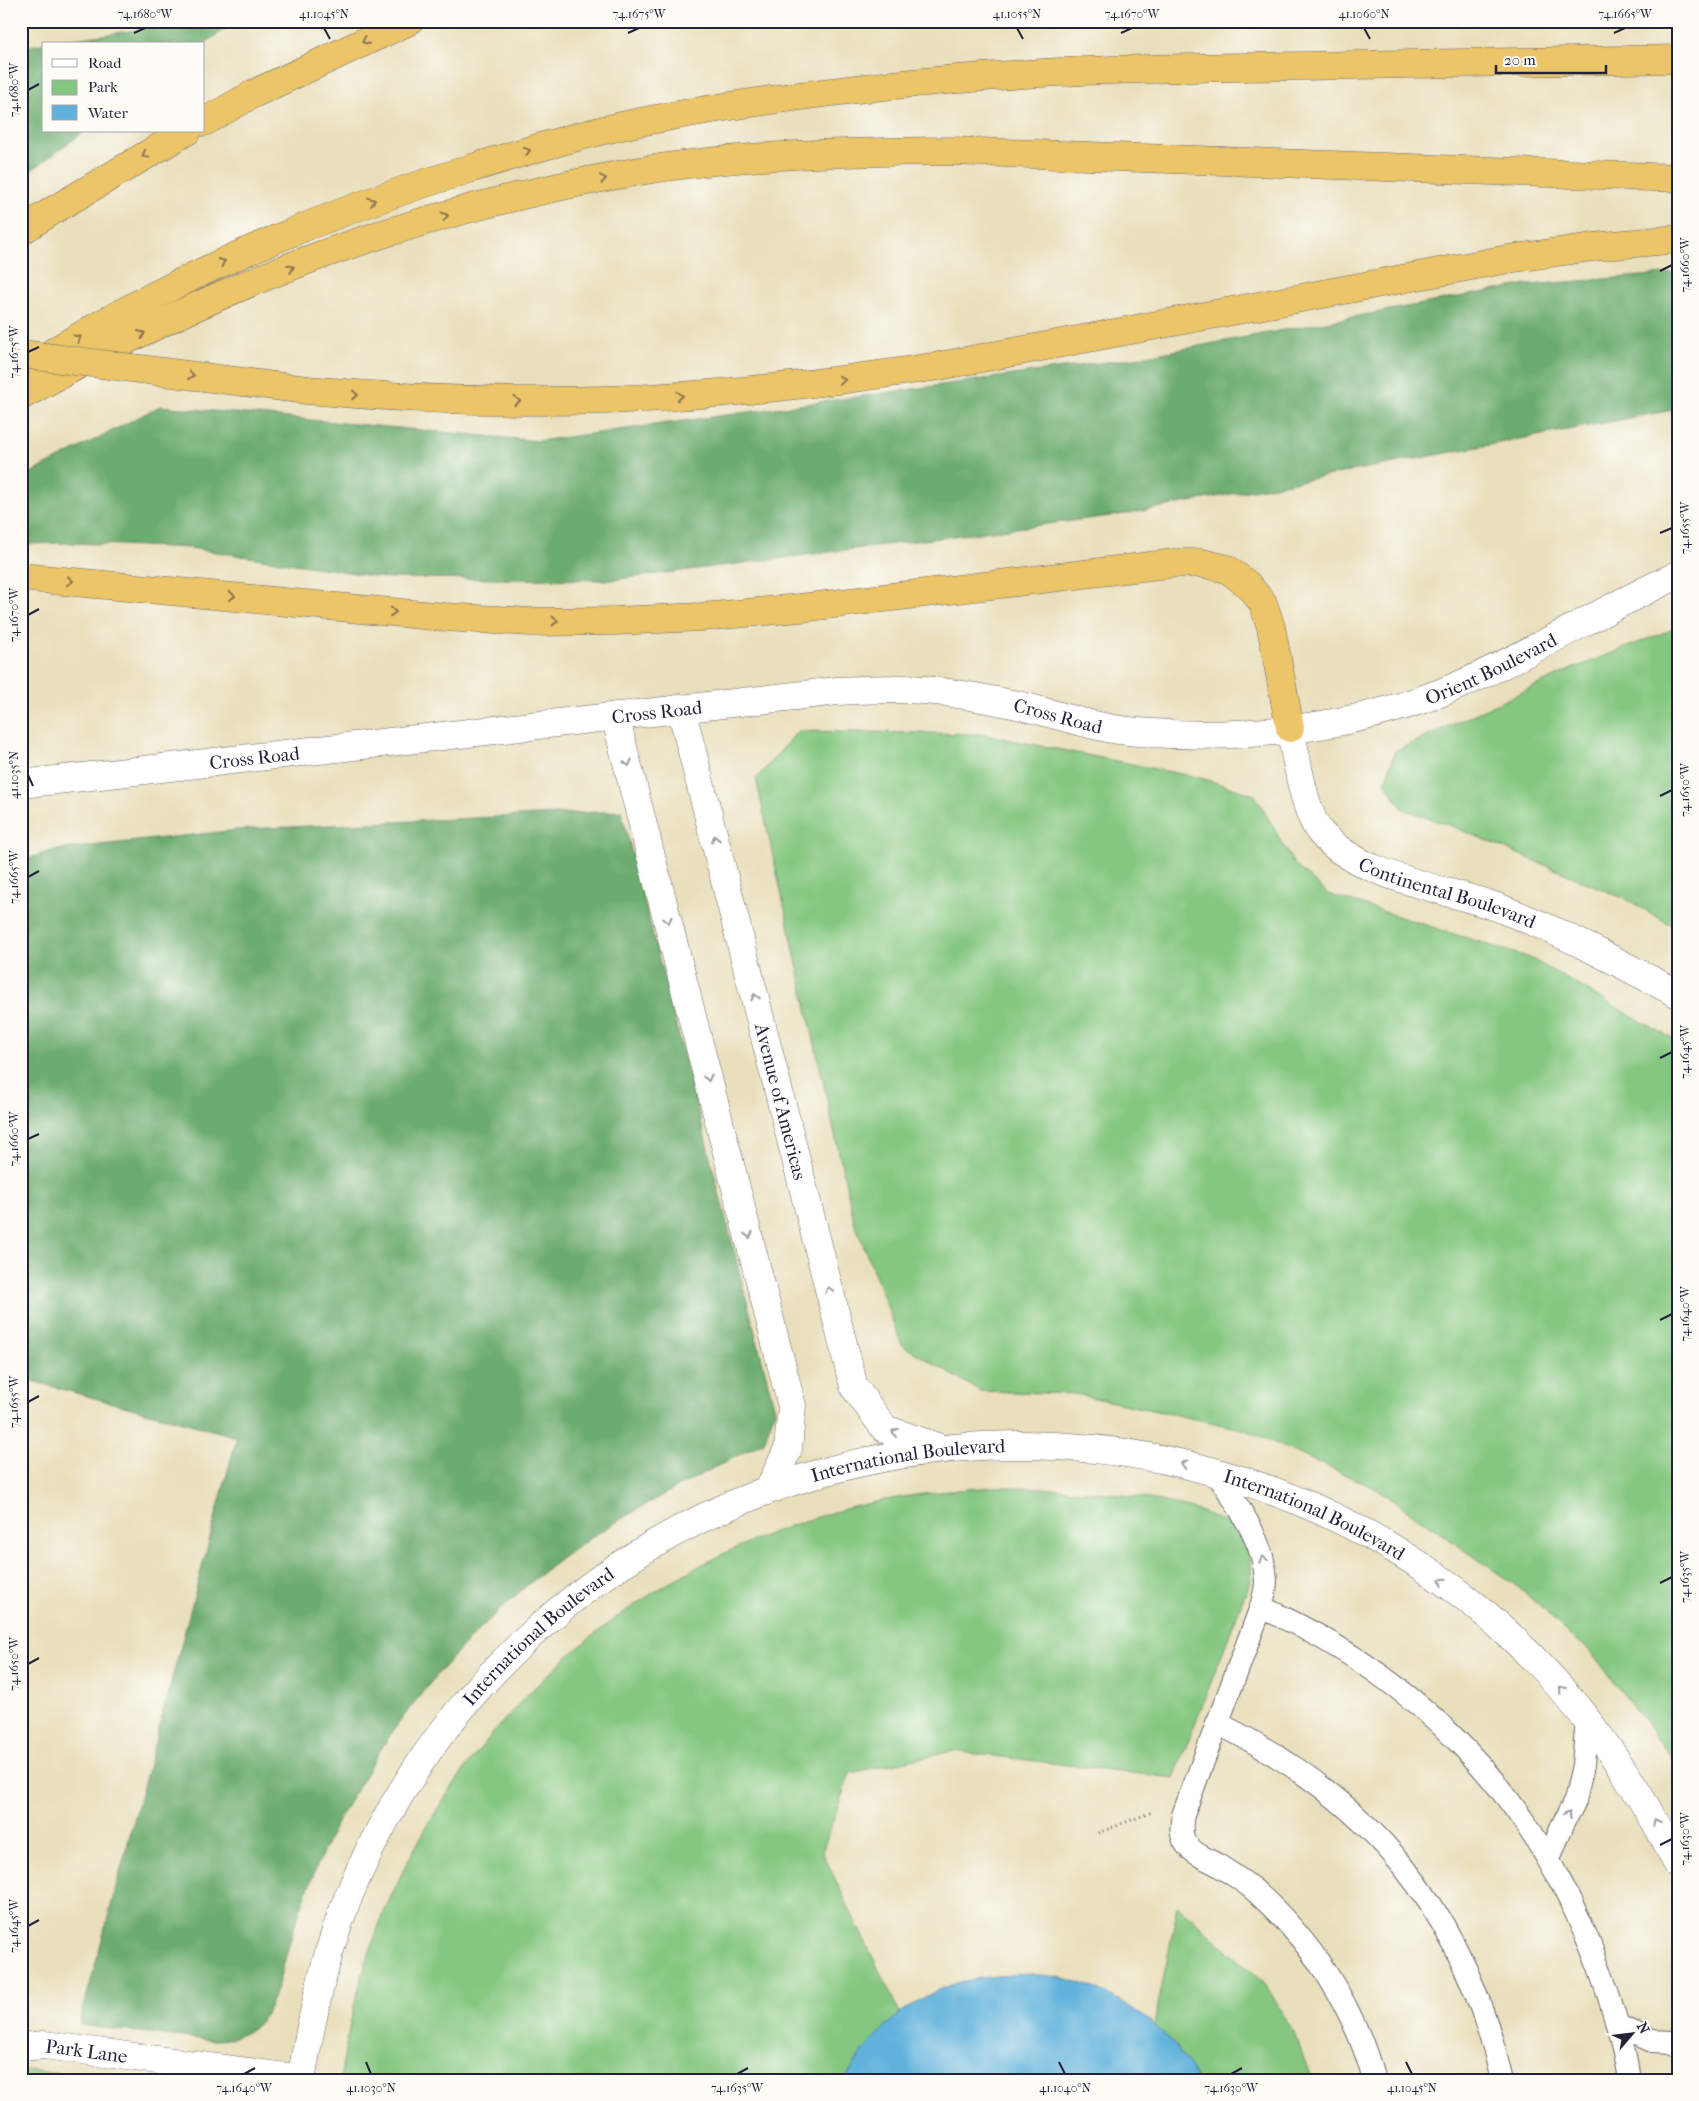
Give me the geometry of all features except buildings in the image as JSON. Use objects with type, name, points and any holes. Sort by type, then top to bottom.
[{"type":"highway","points":[[205,121],[253,94],[409,21]]},
{"type":"highway","points":[[21,372],[118,313],[217,264],[324,218],[426,182],[524,151],[636,123],[740,104],[850,89],[1062,72],[1678,59]]},
{"type":"highway","points":[[21,231],[185,132]]},
{"type":"highway","points":[[21,396],[131,339],[227,293],[331,252],[443,216],[540,191],[642,171],[743,159],[833,152],[953,151],[1678,178]]},
{"type":"highway","points":[[21,354],[307,390],[384,397],[530,401],[686,396],[771,388],[939,366],[1508,259],[1593,247],[1678,239]]},
{"type":"highway","points":[[21,576],[444,616],[531,622],[702,617],[800,608],[1175,563],[1201,563],[1227,570],[1247,584],[1263,603],[1271,627],[1290,728]]},
{"type":"street","name":"Orient Boulevard","points":[[1290,728],[1345,720],[1403,706],[1456,686],[1518,658],[1580,624],[1678,575]]},
{"type":"street","name":"Cross Road","points":[[21,784],[829,692],[901,689],[955,694],[1014,704],[1135,732],[1189,735],[1241,734],[1290,728]]},
{"type":"street","name":"Avenue of Americas","points":[[681,708],[854,1387],[885,1429],[941,1449]]},
{"type":"street","points":[[616,716],[792,1406],[788,1449],[769,1489]]},
{"type":"street","name":"Continental Boulevard","points":[[1290,728],[1308,806],[1320,832],[1341,851],[1375,869],[1496,907],[1584,944],[1678,994]]},
{"type":"street","name":"International Boulevard","points":[[301,2080],[314,2005],[331,1943],[354,1882],[383,1824],[418,1766],[455,1715],[499,1665],[545,1620],[597,1580],[651,1545],[709,1514],[769,1489],[826,1470],[881,1458],[941,1449],[995,1444],[1094,1448],[1158,1458],[1216,1472],[1279,1492],[1342,1520],[1401,1553],[1452,1588],[1504,1630],[1548,1674],[1587,1718],[1622,1765],[1653,1817],[1678,1865]]},
{"type":"street","name":"Park Lane","points":[[21,2047],[44,2045],[301,2080]]},
{"type":"lane","points":[[1216,1472],[1243,1516],[1261,1552],[1266,1582],[1261,1607],[1183,1815],[1181,1825],[1182,1836],[1186,1844],[1194,1851],[1222,1867],[1250,1887],[1277,1911],[1300,1937],[1324,1968],[1342,1998],[1368,2054],[1374,2080]]},
{"type":"lane","points":[[1261,1607],[1292,1621],[1345,1652],[1401,1690],[1483,1766],[1530,1827],[1549,1859],[1583,1927],[1608,1991],[1619,2026],[1629,2080]]},
{"type":"lane","points":[[1549,1859],[1563,1824],[1576,1801],[1583,1765],[1587,1718]]},
{"type":"lane","points":[[1217,1723],[1270,1752],[1325,1788],[1373,1831],[1414,1880],[1450,1934],[1464,1963],[1487,2024],[1502,2080]]},
{"type":"lane","points":[[1619,2026],[1652,2042],[1673,2042],[1678,2044]]},
{"type":"path","points":[[1098,1833],[1153,1812]]},
{"type":"green space","points":[[197,21],[236,21],[205,43],[55,42]]},
{"type":"green space","points":[[42,44],[42,132],[84,132],[21,178],[21,47]]},
{"type":"green space","points":[[1678,273],[1678,409],[1126,514],[611,580],[386,578],[190,548],[72,543],[21,544],[21,478],[160,406],[539,441],[1135,358],[1517,286]]},
{"type":"green space","points":[[1678,627],[1678,929],[1628,900],[1454,827],[1403,809],[1385,782],[1395,751],[1572,669]]},
{"type":"green space","points":[[798,731],[982,734],[1201,778],[1255,795],[1294,864],[1328,894],[1530,958],[1678,1042],[1678,1766],[1592,1653],[1518,1587],[1377,1489],[1243,1429],[1075,1394],[980,1391],[902,1345],[854,1221],[756,779]]},
{"type":"green space","points":[[621,811],[775,1410],[764,1442],[645,1505],[577,1547],[523,1589],[446,1664],[402,1719],[340,1816],[305,1898],[272,2001],[257,2025],[238,2036],[208,2040],[79,2025],[237,1437],[21,1378],[21,861],[54,850],[247,829]]},
{"type":"green space","points":[[995,1487],[1084,1491],[1155,1500],[1188,1508],[1215,1518],[1240,1535],[1249,1553],[1251,1579],[1174,1778],[953,1751],[850,1773],[822,1852],[900,2014],[869,2044],[845,2080],[340,2080],[354,2007],[367,1959],[394,1890],[428,1825],[469,1763],[516,1707],[568,1656],[626,1611],[688,1572],[754,1540],[824,1515],[866,1504],[930,1493]]},
{"type":"green space","points":[[1178,1906],[1265,1983],[1298,2041],[1311,2080],[1197,2080],[1177,2048],[1154,2025]]},
{"type":"green space","points":[[28,2070],[110,2080],[21,2080],[21,2071]]},
{"type":"water","points":[[1033,1974],[1067,1979],[1107,1994],[1125,2004],[1143,2016],[1174,2045],[1197,2080],[845,2080],[855,2063],[880,2032],[894,2018],[927,1996],[945,1987],[964,1981],[1007,1975]]}]
